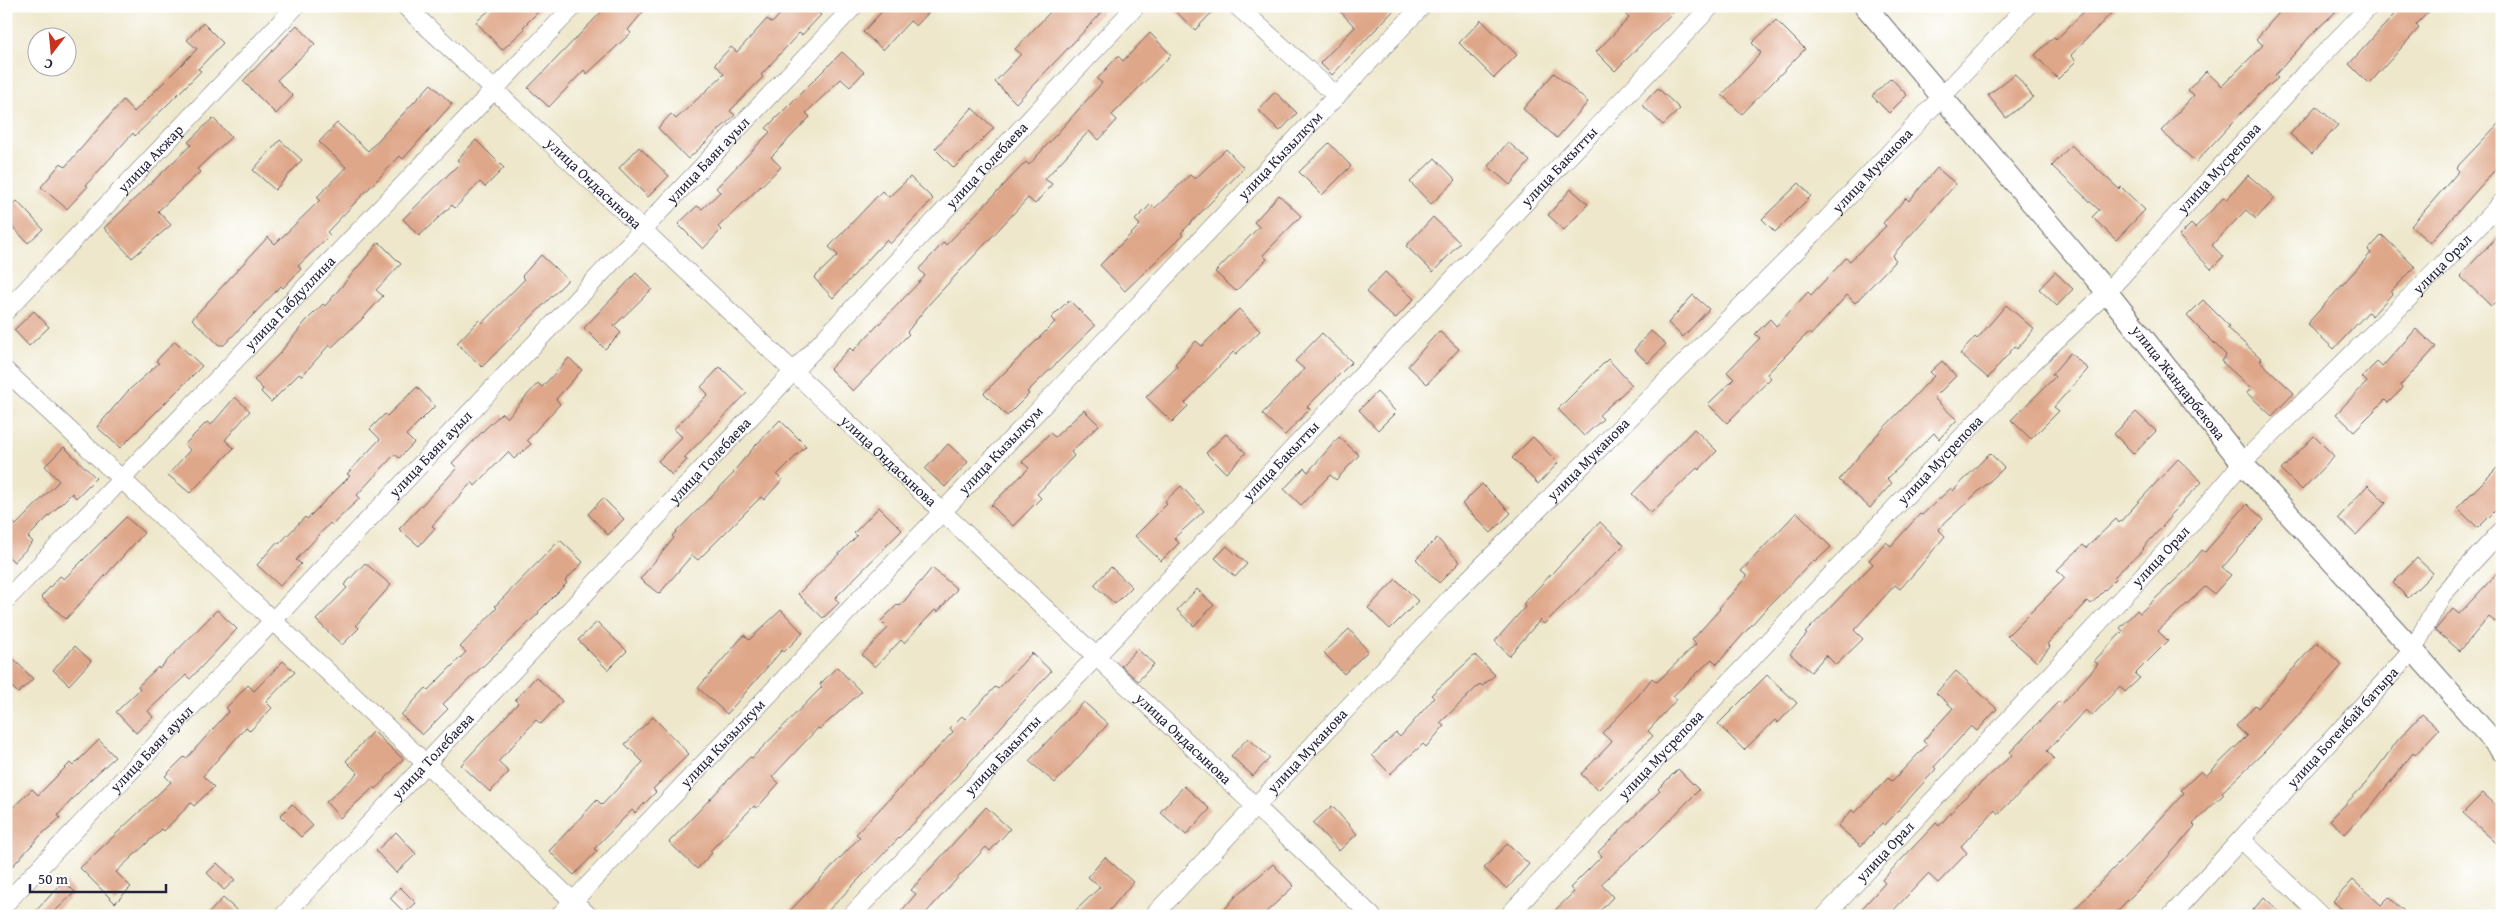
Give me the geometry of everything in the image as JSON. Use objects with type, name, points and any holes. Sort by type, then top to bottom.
[{"type":"street","name":"улица Акжар","points":[[6,311],[296,6]]},
{"type":"street","name":"улица Ондасынова","points":[[405,6],[792,373],[945,512],[1372,916]]},
{"type":"street","name":"улица Габдуллина","points":[[6,600],[574,6]]},
{"type":"street","name":"улица Баян ауыл","points":[[6,903],[854,6]]},
{"type":"street","name":"улица Толебаева","points":[[283,916],[1136,6]]},
{"type":"street","points":[[1237,6],[1337,96]]},
{"type":"street","name":"улица Кызылкум","points":[[559,916],[945,512],[1422,6]]},
{"type":"street","name":"улица Бакытты","points":[[850,916],[1711,6]]},
{"type":"street","name":"улица Жандарбекова","points":[[1865,6],[2107,292],[2242,463],[2413,650],[2502,751]]},
{"type":"street","name":"улица Муканова","points":[[1153,916],[1255,805],[1455,594],[1812,235],[2026,6]]},
{"type":"street","name":"улица Мусрепова","points":[[1508,916],[2032,362],[2107,292],[2309,69],[2370,6]]},
{"type":"street","name":"улица Орал","points":[[1825,916],[2190,525],[2242,463],[2436,271],[2502,202]]},
{"type":"street","points":[[6,371],[589,916]]},
{"type":"street","name":"улица Богенбай батыра","points":[[2171,916],[2413,650],[2442,595],[2502,530]]},
{"type":"street","points":[[2242,840],[2321,916]]},
{"type":"building","points":[[494,6],[544,6],[523,27],[525,29],[502,50],[476,22]]},
{"type":"building","points":[[607,6],[648,6],[628,30],[631,33],[587,74],[584,70],[549,107],[528,88]]},
{"type":"building","points":[[788,6],[812,6],[821,15],[802,35],[799,33],[761,75],[763,77],[730,111],[735,115],[688,159],[658,128],[671,114],[676,119],[724,74],[715,64],[731,47],[737,52],[767,19],[772,23]]},
{"type":"building","points":[[887,6],[935,6],[916,26],[910,21],[883,50],[863,32]]},
{"type":"building","points":[[1056,6],[1108,6],[1016,103],[995,82],[1021,54],[1015,49]]},
{"type":"building","points":[[1170,6],[1218,6],[1195,30]]},
{"type":"building","points":[[1335,6],[1398,6],[1332,75],[1320,63],[1355,27]]},
{"type":"building","points":[[1617,6],[1679,6],[1615,71],[1596,52],[1629,18]]},
{"type":"building","points":[[2089,6],[2118,6],[2071,55],[2076,61],[2058,79],[2035,55],[2054,37],[2056,40]]},
{"type":"building","points":[[2285,6],[2342,6],[2316,30],[2275,75],[2278,78],[2258,95],[2196,162],[2161,131],[2194,95],[2188,90],[2206,71],[2222,86],[2263,45],[2256,39]]},
{"type":"building","points":[[2402,6],[2434,6],[2416,25],[2419,28],[2369,84],[2349,64]]},
{"type":"building","points":[[1481,20],[1517,55],[1494,78],[1459,43]]},
{"type":"building","points":[[1776,20],[1805,49],[1742,114],[1722,95],[1761,53],[1752,43]]},
{"type":"building","points":[[203,23],[223,43],[198,69],[201,71],[161,111],[135,136],[133,133],[67,209],[41,187],[61,163],[65,167],[123,100],[134,112],[197,49],[187,40]]},
{"type":"building","points":[[297,25],[315,44],[277,80],[293,96],[276,114],[243,81]]},
{"type":"building","points":[[1150,33],[1171,55],[1112,115],[1117,120],[1099,140],[1089,131],[1045,179],[1052,184],[1035,204],[1028,198],[930,303],[907,332],[909,334],[853,391],[830,369],[850,348],[853,351],[925,276],[919,269],[944,242],[946,245],[1026,162],[1029,165],[1102,83],[1097,79],[1118,56],[1123,61]]},
{"type":"building","points":[[842,52],[864,72],[850,87],[841,79],[806,113],[810,117],[771,157],[781,167],[718,227],[721,230],[703,249],[678,224],[697,206],[702,209],[720,192],[716,188],[770,132],[766,128]]},
{"type":"building","points":[[1554,73],[1588,102],[1557,138],[1523,109]]},
{"type":"building","points":[[2015,74],[2033,97],[2006,118],[1988,95]]},
{"type":"building","points":[[1891,78],[1907,95],[1889,113],[1872,96]]},
{"type":"building","points":[[431,84],[452,104],[403,159],[400,156],[327,232],[330,235],[298,266],[301,269],[283,288],[281,286],[224,345],[219,345],[192,319],[268,237],[275,244],[320,200],[317,197],[346,167],[319,142],[337,123],[368,151]]},
{"type":"building","points":[[1658,88],[1680,109],[1663,125],[1642,105]]},
{"type":"building","points":[[1275,92],[1297,113],[1280,131],[1258,110]]},
{"type":"building","points":[[2316,106],[2338,125],[2312,154],[2290,134]]},
{"type":"building","points":[[972,108],[994,128],[954,168],[935,149]]},
{"type":"building","points":[[213,118],[231,137],[197,169],[200,172],[158,211],[171,225],[132,258],[104,228],[191,145],[188,142]]},
{"type":"building","points":[[2502,120],[2502,162],[2430,243],[2411,226],[2459,171],[2456,168]]},
{"type":"building","points":[[280,140],[302,160],[275,190],[253,170]]},
{"type":"building","points":[[476,140],[504,168],[485,187],[480,182],[455,208],[452,205],[419,236],[403,219],[460,163],[457,160]]},
{"type":"building","points":[[1508,142],[1530,161],[1510,185],[1488,166]]},
{"type":"building","points":[[1329,143],[1351,166],[1322,195],[1299,172]]},
{"type":"building","points":[[2071,145],[2145,210],[2116,240],[2092,217],[2099,210],[2052,166]]},
{"type":"building","points":[[639,147],[669,176],[648,197],[619,168]]},
{"type":"building","points":[[1226,149],[1244,168],[1181,233],[1183,235],[1125,291],[1100,265],[1140,225],[1135,220],[1151,204],[1155,208],[1190,175],[1195,179]]},
{"type":"building","points":[[1435,158],[1456,180],[1431,204],[1410,182]]},
{"type":"building","points":[[1937,168],[1956,184],[1892,256],[1896,260],[1855,303],[1847,295],[1811,335],[1808,333],[1767,374],[1771,378],[1727,423],[1708,404],[1734,379],[1727,372],[1760,338],[1755,334],[1770,319],[1776,326],[1808,292],[1811,295],[1846,258],[1850,261],[1886,226],[1883,223],[1906,198],[1909,201]]},
{"type":"building","points":[[2248,175],[2275,198],[2256,219],[2246,210],[2212,245],[2223,257],[2211,269],[2179,236],[2191,224],[2195,228],[2224,197],[2226,200]]},
{"type":"building","points":[[910,177],[933,199],[890,244],[886,240],[833,298],[814,278],[838,255],[829,247],[882,191],[889,197]]},
{"type":"building","points":[[1799,183],[1811,196],[1775,232],[1762,219]]},
{"type":"building","points":[[1571,189],[1588,204],[1564,230],[1548,215]]},
{"type":"building","points":[[1279,195],[1301,216],[1263,255],[1267,259],[1236,291],[1215,272],[1259,227],[1254,222]]},
{"type":"building","points":[[17,201],[43,229],[28,243],[6,220],[6,211]]},
{"type":"building","points":[[1433,217],[1460,243],[1433,272],[1406,246]]},
{"type":"building","points":[[2502,231],[2502,296],[2491,306],[2460,276]]},
{"type":"building","points":[[2382,235],[2415,267],[2391,292],[2392,294],[2372,316],[2368,312],[2334,349],[2307,324],[2371,253],[2368,250]]},
{"type":"building","points":[[379,242],[401,264],[376,290],[383,296],[332,347],[329,345],[302,376],[299,374],[271,402],[261,392],[263,389],[254,380],[280,353],[306,321],[323,304],[325,306]]},
{"type":"building","points":[[541,255],[568,280],[482,367],[457,343],[479,320],[482,323],[525,279],[522,276]]},
{"type":"building","points":[[1385,272],[1414,299],[1395,319],[1366,292]]},
{"type":"building","points":[[2055,272],[2073,289],[2057,306],[2039,289]]},
{"type":"building","points":[[636,273],[652,289],[614,326],[621,333],[605,349],[584,328]]},
{"type":"building","points":[[1693,295],[1709,309],[1683,337],[1668,323]]},
{"type":"building","points":[[1069,300],[1095,326],[1027,392],[1029,394],[1007,416],[984,393],[1055,322],[1051,318]]},
{"type":"building","points":[[2203,300],[2229,326],[2227,328],[2262,359],[2260,361],[2294,393],[2272,416],[2247,393],[2251,388],[2221,361],[2226,355],[2187,316]]},
{"type":"building","points":[[2006,305],[2034,329],[2017,349],[2015,346],[1988,378],[1960,354],[1975,337],[1977,339]]},
{"type":"building","points":[[1239,309],[1260,331],[1236,354],[1233,352],[1185,403],[1188,406],[1172,422],[1146,397],[1177,367],[1175,364],[1196,341],[1202,346]]},
{"type":"building","points":[[34,311],[49,327],[29,346],[14,330]]},
{"type":"building","points":[[2416,329],[2436,347],[2401,385],[2403,388],[2388,403],[2385,400],[2354,431],[2336,414],[2367,382],[2362,377],[2377,362],[2382,367]]},
{"type":"building","points":[[1439,331],[1459,349],[1427,384],[1408,366]]},
{"type":"building","points":[[1651,331],[1666,344],[1648,363],[1634,350]]},
{"type":"building","points":[[1322,333],[1352,362],[1307,407],[1310,409],[1285,435],[1262,414],[1304,369],[1295,361]]},
{"type":"building","points":[[175,341],[202,366],[120,448],[97,427],[128,391],[159,363],[156,361]]},
{"type":"building","points":[[2070,353],[2088,369],[2054,407],[2059,411],[2031,439],[2011,420],[2055,377],[2052,374]]},
{"type":"building","points":[[569,358],[582,370],[556,399],[560,404],[527,440],[531,444],[514,459],[508,452],[475,486],[472,482],[432,526],[435,528],[419,546],[399,529],[457,468],[452,463],[486,428],[502,413],[507,418],[538,383],[542,387]]},
{"type":"building","points":[[1608,359],[1632,385],[1599,415],[1603,419],[1584,436],[1558,409]]},
{"type":"building","points":[[1942,361],[1956,376],[1934,398],[1957,420],[1939,439],[1934,433],[1887,479],[1892,483],[1870,508],[1839,480],[1873,439],[1934,376],[1930,372]]},
{"type":"building","points":[[720,367],[747,393],[684,458],[687,460],[672,475],[658,461],[682,437],[674,429],[708,394],[701,387]]},
{"type":"building","points":[[417,387],[435,406],[406,435],[414,443],[399,458],[395,454],[357,495],[360,498],[332,525],[330,523],[296,560],[301,564],[280,586],[257,565],[277,542],[279,544],[305,517],[307,519],[350,476],[347,474],[380,439],[370,429],[385,414],[387,416]]},
{"type":"building","points":[[1377,392],[1396,412],[1378,430],[1359,410]]},
{"type":"building","points":[[235,397],[250,411],[225,440],[234,448],[190,493],[168,475],[190,450],[185,444],[207,422],[211,425]]},
{"type":"building","points":[[1084,410],[1099,425],[1071,452],[1074,456],[1037,494],[1041,498],[1013,526],[991,505],[1029,468],[1022,462],[1050,433],[1055,437]]},
{"type":"building","points":[[2136,412],[2156,431],[2134,454],[2114,434]]},
{"type":"building","points":[[780,420],[806,446],[777,475],[782,480],[764,500],[761,497],[698,560],[692,555],[659,594],[640,579],[674,538],[672,536],[734,473],[755,446]]},
{"type":"building","points":[[1694,429],[1717,451],[1699,470],[1697,468],[1651,513],[1632,494]]},
{"type":"building","points":[[1226,434],[1246,453],[1226,473],[1206,453]]},
{"type":"building","points":[[2314,436],[2334,456],[2302,490],[2281,470]]},
{"type":"building","points":[[1339,437],[1359,455],[1336,480],[1330,475],[1301,505],[1284,489],[1304,468],[1308,472]]},
{"type":"building","points":[[1533,437],[1558,463],[1538,484],[1512,458]]},
{"type":"building","points":[[948,444],[968,462],[945,487],[925,469]]},
{"type":"building","points":[[64,447],[96,478],[76,498],[72,493],[28,537],[33,542],[14,562],[6,554],[6,515],[16,525],[59,481],[45,466]]},
{"type":"building","points":[[1990,453],[2004,468],[1938,529],[1945,536],[1917,570],[1900,589],[1895,585],[1854,630],[1863,639],[1836,665],[1826,655],[1811,672],[1790,654],[1807,634],[1805,633],[1873,564],[1869,560],[1886,542],[1891,546],[1920,514],[1922,515],[1951,488],[1953,491]]},
{"type":"building","points":[[2178,459],[2202,482],[2170,515],[2171,517],[2144,549],[2114,577],[2116,579],[2091,604],[2088,601],[2047,644],[2050,647],[2037,662],[2007,636],[2065,578],[2057,570],[2083,545],[2086,548],[2116,519],[2119,523]]},
{"type":"building","points":[[2502,463],[2502,504],[2478,528],[2457,508]]},
{"type":"building","points":[[1482,484],[1511,513],[1491,533],[1462,504]]},
{"type":"building","points":[[2368,485],[2386,503],[2356,535],[2338,518]]},
{"type":"building","points":[[1181,486],[1204,511],[1174,538],[1179,543],[1161,561],[1135,536],[1167,504],[1165,501]]},
{"type":"building","points":[[603,498],[624,519],[608,535],[588,514]]},
{"type":"building","points":[[2247,504],[2264,520],[2222,568],[2231,575],[2214,594],[2205,587],[2158,631],[2168,641],[2135,674],[2140,678],[2125,692],[2120,686],[2092,716],[2085,710],[2047,751],[2054,758],[1998,814],[1995,810],[1961,846],[1967,853],[1938,883],[1928,874],[1888,916],[1855,916],[1885,883],[1882,880],[1936,823],[1939,826],[1962,800],[2012,755],[2010,752],[2059,701],[2062,704],[2098,664],[2094,661],[2123,631],[2120,628],[2137,610],[2140,613],[2186,570],[2202,550],[2205,552]]},
{"type":"building","points":[[879,507],[902,530],[835,598],[839,603],[823,618],[798,594],[857,536],[854,533]]},
{"type":"building","points":[[1797,512],[1831,547],[1815,562],[1814,560],[1763,612],[1717,664],[1712,659],[1673,696],[1677,699],[1648,731],[1653,736],[1598,790],[1581,774],[1612,742],[1602,733],[1638,696],[1652,678],[1657,682],[1696,644],[1692,640],[1747,576],[1741,571]]},
{"type":"building","points":[[126,517],[144,533],[66,619],[41,597],[60,576],[64,579]]},
{"type":"building","points":[[1600,522],[1624,545],[1544,624],[1540,620],[1509,656],[1495,641],[1525,607],[1523,604]]},
{"type":"building","points":[[1437,538],[1460,562],[1439,583],[1416,559]]},
{"type":"building","points":[[560,540],[583,562],[565,581],[567,583],[539,613],[443,704],[448,709],[422,735],[401,715],[426,688],[428,690],[466,652],[460,647],[497,608],[495,606]]},
{"type":"building","points":[[1227,546],[1247,564],[1235,577],[1215,558]]},
{"type":"building","points":[[2417,558],[2433,573],[2408,598],[2393,583]]},
{"type":"building","points":[[365,563],[391,585],[356,625],[359,628],[342,645],[316,620],[347,588],[344,585]]},
{"type":"building","points":[[1111,567],[1132,587],[1115,604],[1094,585]]},
{"type":"building","points":[[932,568],[957,589],[938,612],[935,610],[904,643],[901,640],[875,667],[862,655],[888,628],[881,621],[898,604],[900,606]]},
{"type":"building","points":[[2502,568],[2502,615],[2495,622],[2489,617],[2460,651],[2435,630],[2453,609],[2459,614]]},
{"type":"building","points":[[1396,579],[1418,601],[1390,629],[1368,608]]},
{"type":"building","points":[[1197,589],[1214,605],[1194,626],[1177,610]]},
{"type":"building","points":[[217,610],[237,629],[190,679],[186,675],[148,711],[153,717],[136,733],[116,712],[140,689],[138,686],[158,667],[159,669]]},
{"type":"building","points":[[781,610],[803,633],[784,652],[782,650],[727,714],[698,688],[744,635],[749,640]]},
{"type":"building","points":[[597,622],[627,651],[608,670],[578,640]]},
{"type":"building","points":[[1349,629],[1368,651],[1344,674],[1324,653]]},
{"type":"building","points":[[2317,642],[2342,665],[2295,719],[2222,792],[2224,794],[2193,824],[2195,826],[2140,888],[2112,916],[2068,916],[2184,793],[2181,790],[2201,771],[2206,776],[2247,736],[2236,726],[2255,705],[2258,708]]},
{"type":"building","points":[[75,646],[91,661],[69,685],[53,670]]},
{"type":"building","points":[[1137,649],[1154,664],[1138,681],[1121,666]]},
{"type":"building","points":[[6,651],[33,679],[18,693],[6,681]]},
{"type":"building","points":[[1032,653],[1051,671],[935,801],[823,916],[785,916],[860,837],[856,834],[953,732],[950,728],[962,716],[965,719],[995,687],[998,689]]},
{"type":"building","points":[[1475,655],[1495,675],[1482,686],[1480,684],[1440,723],[1444,726],[1426,747],[1423,744],[1390,774],[1372,755],[1396,733],[1400,737],[1434,698],[1431,695]]},
{"type":"building","points":[[283,661],[295,672],[266,702],[272,708],[250,731],[246,727],[203,776],[214,787],[194,806],[191,803],[164,831],[162,829],[116,872],[131,887],[115,903],[80,868],[171,782],[165,776],[184,757],[186,759],[229,711],[226,708],[248,685],[254,691]]},
{"type":"building","points":[[837,667],[861,692],[820,729],[818,728],[772,777],[779,783],[757,808],[754,806],[710,851],[712,853],[697,869],[669,842],[750,757],[752,758],[822,687],[820,684]]},
{"type":"building","points":[[1956,671],[1997,709],[1977,731],[1971,726],[1934,767],[1936,769],[1885,825],[1882,823],[1861,846],[1838,826],[1852,810],[1855,813],[1888,778],[1892,781],[1927,745],[1923,741],[1953,708],[1936,693]]},
{"type":"building","points":[[1767,675],[1797,703],[1778,723],[1775,720],[1744,750],[1718,724]]},
{"type":"building","points":[[536,677],[562,701],[541,724],[536,720],[498,762],[509,772],[490,792],[461,765],[518,703],[515,700]]},
{"type":"building","points":[[1084,702],[1108,724],[1055,783],[1029,761]]},
{"type":"building","points":[[2422,714],[2439,729],[2415,755],[2413,753],[2367,811],[2345,834],[2330,820],[2367,782],[2398,740]]},
{"type":"building","points":[[653,717],[689,754],[653,789],[656,792],[635,813],[632,810],[594,849],[597,851],[574,875],[549,851],[597,800],[602,805],[643,762],[625,744]]},
{"type":"building","points":[[373,731],[403,759],[376,789],[374,787],[340,818],[326,802],[358,773],[346,761]]},
{"type":"building","points":[[1248,738],[1270,758],[1253,776],[1231,756]]},
{"type":"building","points":[[99,740],[115,757],[89,781],[58,815],[60,818],[42,834],[6,873],[6,814],[32,789],[38,795],[70,763],[73,766]]},
{"type":"building","points":[[1678,769],[1699,790],[1651,839],[1601,884],[1613,897],[1595,916],[1549,916],[1574,892],[1570,888],[1602,856],[1598,852],[1660,791],[1658,789]]},
{"type":"building","points":[[1184,786],[1210,809],[1186,835],[1160,812]]},
{"type":"building","points":[[2483,793],[2502,811],[2502,848],[2463,813]]},
{"type":"building","points":[[292,804],[313,826],[301,837],[280,816]]},
{"type":"building","points":[[1332,806],[1357,834],[1339,851],[1313,823]]},
{"type":"building","points":[[986,807],[1010,829],[990,851],[986,847],[923,916],[897,916],[916,894],[911,890]]},
{"type":"building","points":[[396,832],[416,854],[396,873],[376,851]]},
{"type":"building","points":[[1507,844],[1529,864],[1507,889],[1484,868]]},
{"type":"building","points":[[1105,857],[1133,882],[1105,916],[1070,916],[1100,887],[1088,877]]},
{"type":"building","points":[[217,863],[235,880],[224,890],[207,873]]},
{"type":"building","points":[[1273,864],[1294,886],[1262,916],[1219,916],[1235,897]]},
{"type":"building","points":[[2353,880],[2381,905],[2389,897],[2409,916],[2349,916],[2333,901]]},
{"type":"building","points":[[64,881],[75,892],[50,916],[31,916]]},
{"type":"building","points":[[400,887],[416,903],[405,913],[390,898]]},
{"type":"building","points":[[2264,897],[2284,916],[2248,916]]},
{"type":"building","points":[[223,898],[243,916],[206,916]]}]
